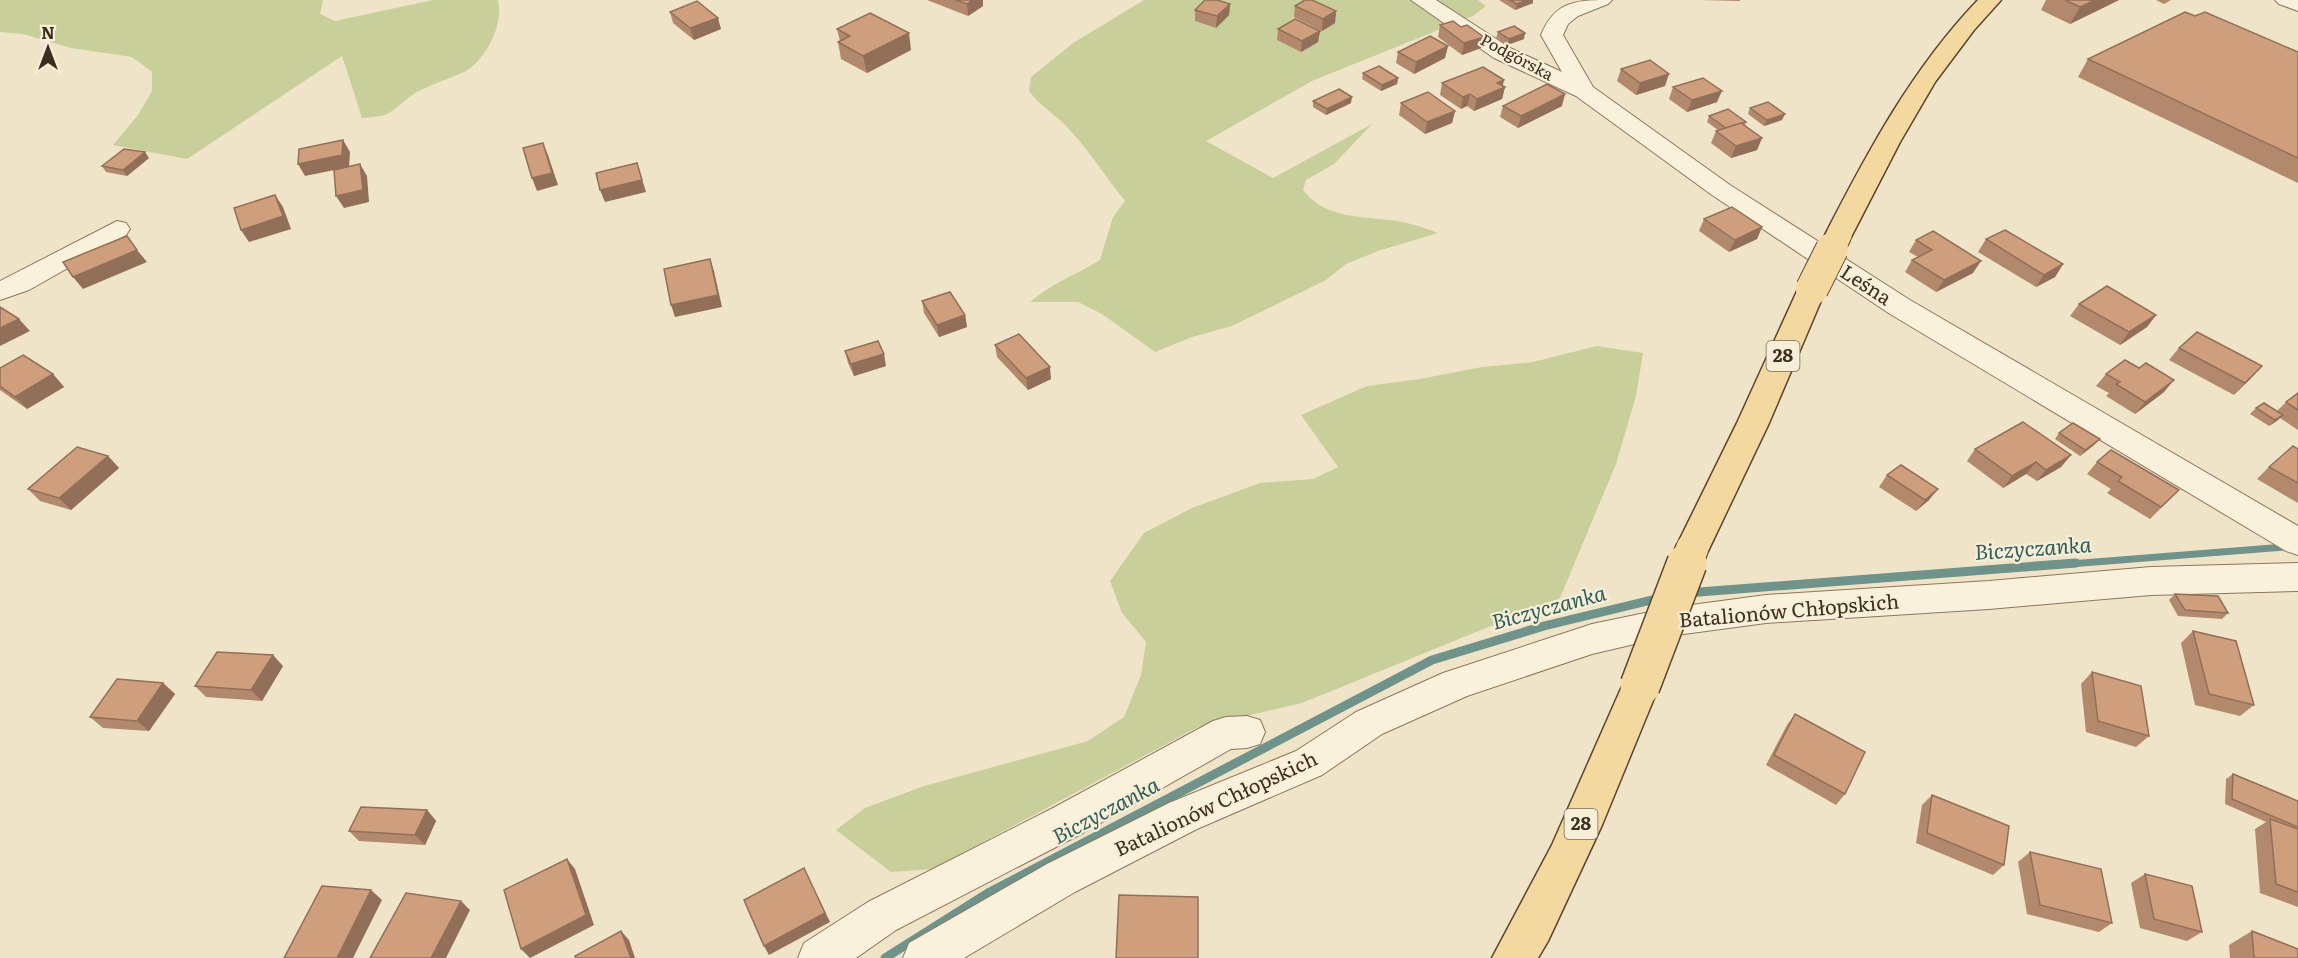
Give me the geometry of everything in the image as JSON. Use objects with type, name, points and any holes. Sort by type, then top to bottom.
[{"type":"main road","name":"28","points":[[1514,958],[1534,926],[1570,852],[1640,686],[1692,549],[1753,423],[1812,289],[1870,172],[1915,97],[1954,40],[1990,0]]},
{"type":"street","name":"Podgórska","points":[[1422,0],[1502,53],[1584,91]]},
{"type":"street","name":"Leśna","points":[[1600,0],[1572,9],[1556,22],[1552,35],[1584,91],[1721,190],[1900,307],[2284,522]]},
{"type":"street","points":[[2286,0],[2298,5]]},
{"type":"street","points":[[0,291],[19,284],[117,229]]},
{"type":"street","points":[[2284,522],[2298,542]]},
{"type":"street","name":"Batalionów Chłopskich","points":[[924,958],[1062,878],[1163,826],[1309,763],[1369,723],[1456,684],[1592,639],[1668,622],[1766,609],[1989,596],[2151,581],[2298,576]]},
{"type":"street","points":[[819,958],[882,916],[1079,814],[1226,733],[1247,732]]},
{"type":"green space","points":[[0,0],[323,0],[320,14],[335,21],[433,0],[498,0],[499,9],[493,38],[476,63],[465,71],[415,93],[385,115],[362,118],[342,56],[187,159],[113,145],[138,115],[152,91],[152,72],[132,57],[71,48],[23,34],[0,32]]},
{"type":"green space","points":[[1144,0],[1478,0],[1486,6],[1473,16],[1312,81],[1206,141],[1273,178],[1372,124],[1334,164],[1306,180],[1303,190],[1314,201],[1339,213],[1397,221],[1438,233],[1378,251],[1346,264],[1326,280],[1232,326],[1192,337],[1155,352],[1102,314],[1078,302],[1030,302],[1055,284],[1100,260],[1113,217],[1125,201],[1075,136],[1029,91],[1031,77],[1073,43]]},
{"type":"green space","points":[[1597,346],[1643,353],[1636,396],[1616,464],[1560,598],[1302,703],[1198,727],[933,869],[891,872],[836,830],[865,808],[924,786],[1088,741],[1124,717],[1141,675],[1146,642],[1122,613],[1110,581],[1144,533],[1192,508],[1260,483],[1313,479],[1338,467],[1301,415],[1367,386],[1482,367],[1533,362]]},
{"type":"building","points":[[956,0],[973,0],[967,4]]},
{"type":"building","points":[[1205,0],[1217,0],[1230,4],[1217,16],[1195,10]]},
{"type":"building","points":[[1305,0],[1312,0],[1336,11],[1323,19],[1295,6]]},
{"type":"building","points":[[1510,0],[1527,0],[1517,4]]},
{"type":"building","points":[[2065,0],[2095,0],[2080,7]]},
{"type":"building","points":[[697,1],[718,18],[690,28],[670,12]]},
{"type":"building","points":[[2185,12],[2195,16],[2205,12],[2298,52],[2298,158],[2088,59]]},
{"type":"building","points":[[870,13],[909,33],[863,56],[838,42],[850,36],[837,29]]},
{"type":"building","points":[[1295,19],[1320,31],[1302,41],[1278,29]]},
{"type":"building","points":[[1453,21],[1461,27],[1467,25],[1484,37],[1464,43],[1440,25]]},
{"type":"building","points":[[1514,26],[1525,33],[1509,39],[1498,32]]},
{"type":"building","points":[[1430,36],[1448,46],[1416,62],[1398,52]]},
{"type":"building","points":[[1650,60],[1669,74],[1640,83],[1621,69]]},
{"type":"building","points":[[1379,66],[1398,78],[1382,85],[1363,73]]},
{"type":"building","points":[[1483,67],[1504,80],[1497,83],[1505,87],[1477,99],[1470,94],[1463,97],[1442,83]]},
{"type":"building","points":[[1703,78],[1722,91],[1692,100],[1673,87]]},
{"type":"building","points":[[1547,84],[1565,94],[1521,116],[1503,106]]},
{"type":"building","points":[[1339,89],[1352,97],[1327,109],[1313,101]]},
{"type":"building","points":[[1428,92],[1455,111],[1427,122],[1401,103]]},
{"type":"building","points":[[1768,102],[1785,114],[1767,120],[1750,108]]},
{"type":"building","points":[[1728,109],[1746,122],[1726,128],[1709,116]]},
{"type":"building","points":[[1741,123],[1762,138],[1736,146],[1716,131]]},
{"type":"building","points":[[343,140],[342,155],[298,164],[299,149]]},
{"type":"building","points":[[543,143],[552,173],[532,178],[523,148]]},
{"type":"building","points":[[124,149],[145,152],[123,170],[102,166]]},
{"type":"building","points":[[637,163],[642,180],[600,190],[596,173]]},
{"type":"building","points":[[360,164],[363,190],[336,196],[334,170]]},
{"type":"building","points":[[275,195],[283,216],[241,230],[234,208]]},
{"type":"building","points":[[1732,207],[1762,227],[1735,240],[1704,219]]},
{"type":"building","points":[[2005,230],[2063,264],[2044,275],[1986,239]]},
{"type":"building","points":[[1933,231],[1981,261],[1944,280],[1912,260],[1932,250],[1916,240]]},
{"type":"building","points":[[127,236],[137,250],[73,277],[63,262]]},
{"type":"building","points":[[710,259],[718,295],[671,305],[664,269]]},
{"type":"building","points":[[2107,286],[2156,315],[2129,332],[2079,304]]},
{"type":"building","points":[[950,292],[965,315],[937,325],[922,301]]},
{"type":"building","points":[[0,307],[19,319],[0,328]]},
{"type":"building","points":[[2197,332],[2262,366],[2245,383],[2179,348]]},
{"type":"building","points":[[1019,334],[1050,367],[1026,378],[995,345]]},
{"type":"building","points":[[878,341],[884,354],[851,364],[845,351]]},
{"type":"building","points":[[23,355],[53,374],[15,397],[0,386],[0,368]]},
{"type":"building","points":[[2125,360],[2139,368],[2146,363],[2174,380],[2145,402],[2116,384],[2120,382],[2106,374]]},
{"type":"building","points":[[2298,393],[2298,410],[2286,402]]},
{"type":"building","points":[[2264,403],[2283,415],[2275,420],[2256,408]]},
{"type":"building","points":[[2023,422],[2071,455],[2046,470],[2036,462],[2012,476],[1975,449]]},
{"type":"building","points":[[2073,423],[2100,439],[2085,450],[2059,433]]},
{"type":"building","points":[[2293,446],[2298,449],[2298,483],[2269,467]]},
{"type":"building","points":[[77,447],[108,456],[59,498],[28,489]]},
{"type":"building","points":[[2111,450],[2179,490],[2161,507],[2118,481],[2122,477],[2097,462]]},
{"type":"building","points":[[1901,465],[1938,489],[1925,500],[1887,475]]},
{"type":"building","points":[[2175,594],[2218,596],[2228,613],[2185,610]]},
{"type":"building","points":[[2193,631],[2236,641],[2254,705],[2209,694]]},
{"type":"building","points":[[217,652],[273,655],[251,690],[195,686]]},
{"type":"building","points":[[2092,672],[2141,686],[2149,736],[2098,721]]},
{"type":"building","points":[[117,679],[163,683],[137,721],[90,717]]},
{"type":"building","points":[[1795,714],[1865,752],[1845,794],[1774,755]]},
{"type":"building","points":[[2233,774],[2298,801],[2298,827],[2232,799]]},
{"type":"building","points":[[1932,795],[2009,826],[2004,865],[1927,833]]},
{"type":"building","points":[[361,807],[427,810],[415,835],[349,831]]},
{"type":"building","points":[[2270,819],[2298,829],[2298,892],[2276,884]]},
{"type":"building","points":[[2030,852],[2101,869],[2112,923],[2040,905]]},
{"type":"building","points":[[567,859],[586,915],[521,949],[504,890]]},
{"type":"building","points":[[804,868],[825,913],[764,946],[744,900]]},
{"type":"building","points":[[2145,874],[2192,886],[2202,932],[2154,919]]},
{"type":"building","points":[[322,886],[371,890],[337,958],[284,958]]},
{"type":"building","points":[[406,893],[461,901],[431,958],[370,958]]},
{"type":"building","points":[[1119,895],[1198,897],[1198,958],[1116,958]]},
{"type":"building","points":[[621,931],[631,958],[576,958],[575,956]]},
{"type":"building","points":[[2252,931],[2298,949],[2298,958],[2254,958]]},
{"type":"waterway","name":"Biczyczanka","points":[[2057,565],[2298,546]]},
{"type":"waterway","name":"Biczyczanka","points":[[1686,593],[2076,563]]},
{"type":"waterway","name":"Biczyczanka","points":[[885,958],[988,893],[1432,660],[1544,626],[1660,598]]}]
